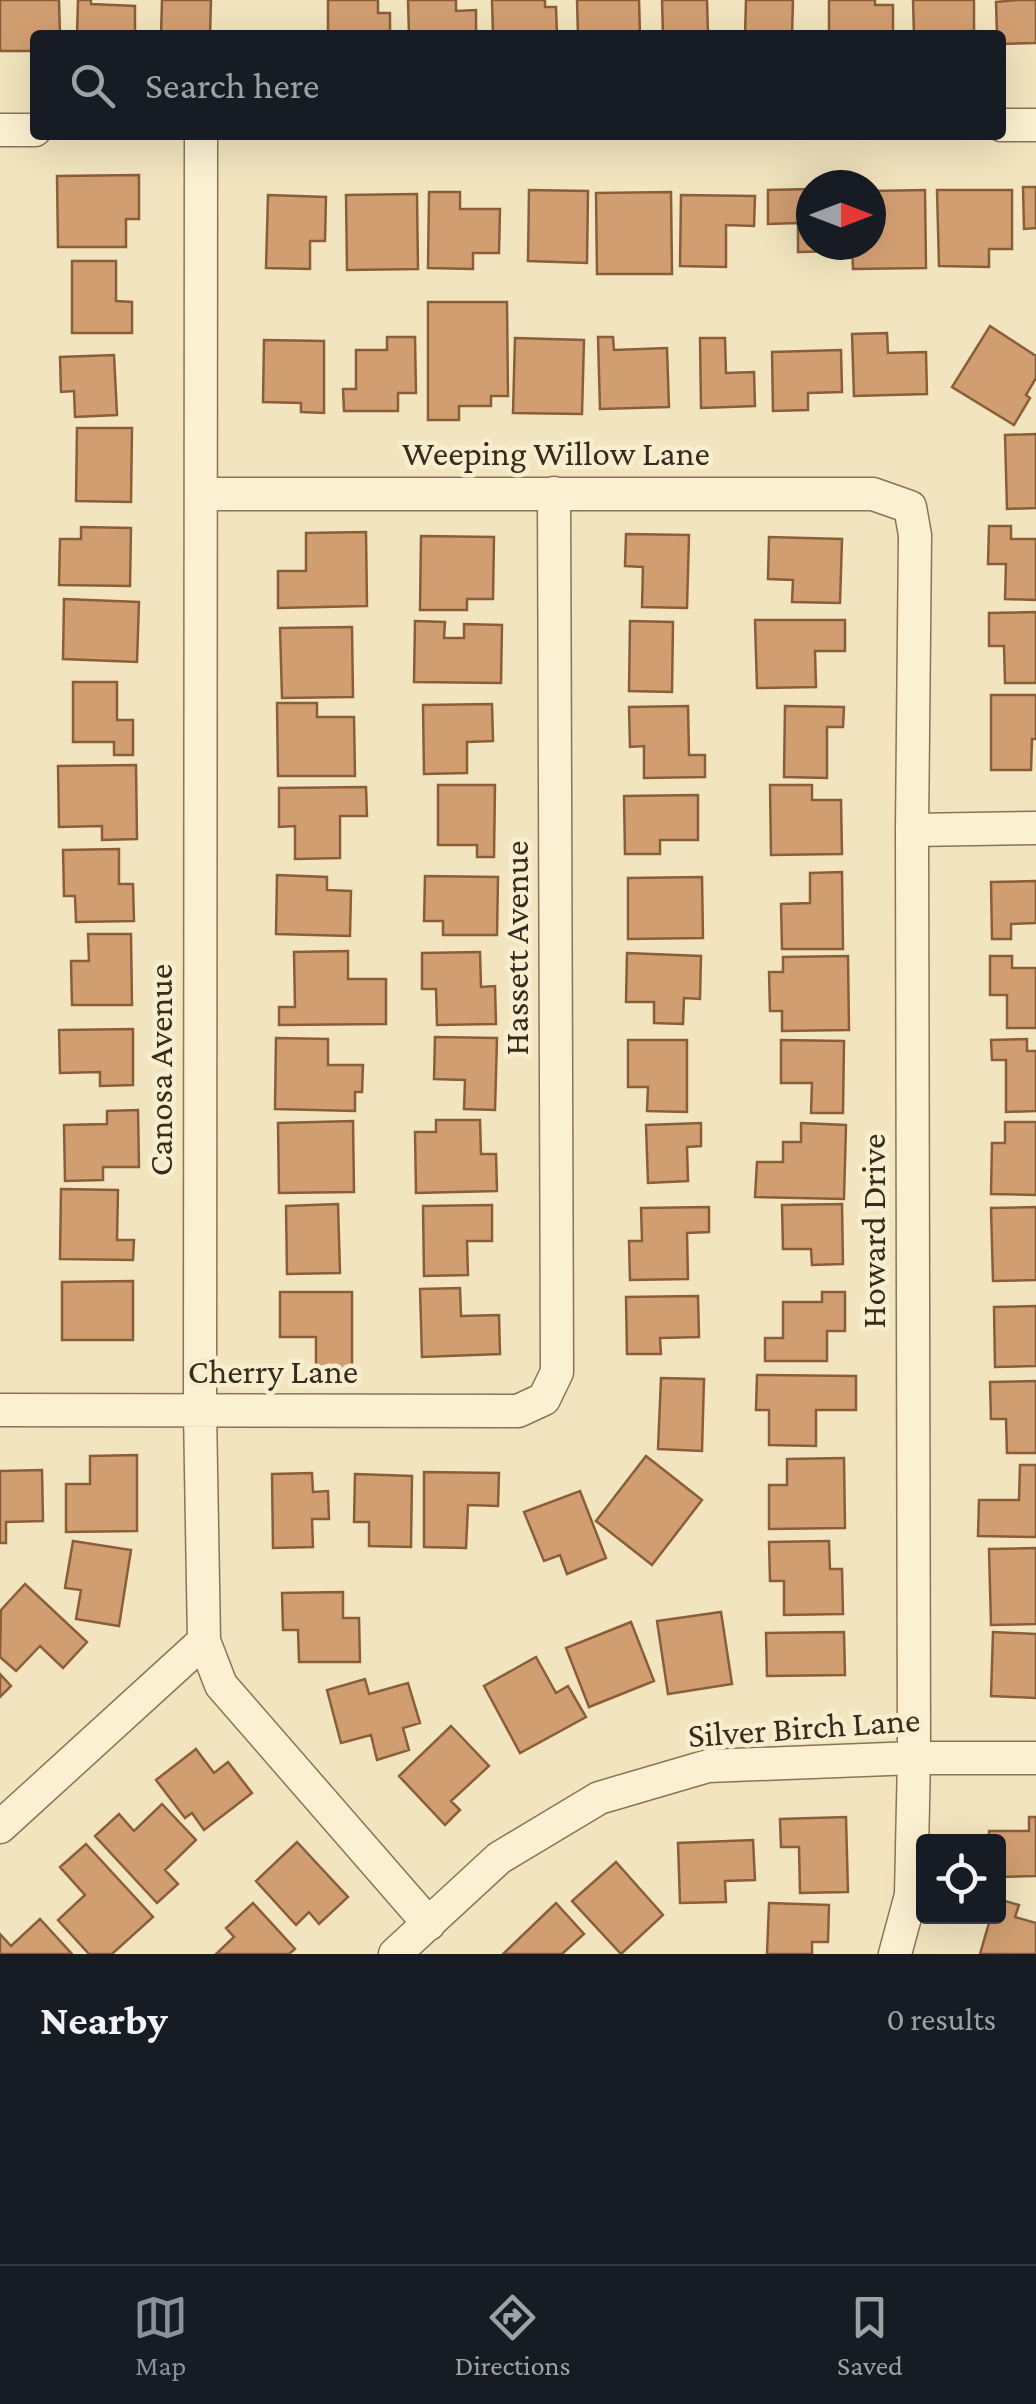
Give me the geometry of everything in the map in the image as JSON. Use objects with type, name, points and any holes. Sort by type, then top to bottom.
[{"type":"street","points":[[1006,125],[1036,124]]},
{"type":"street","points":[[0,130],[30,130]]},
{"type":"street","name":"Canosa Avenue","points":[[201,140],[200,1411],[204,1641],[221,1686],[429,1924]]},
{"type":"street","name":"Hassett Avenue","points":[[544,1399],[557,1372],[554,492]]},
{"type":"street","name":"Weeping Willow Lane","points":[[201,494],[873,494],[910,506]]},
{"type":"street","name":"Howard Drive","points":[[895,1954],[911,1895],[914,1758],[915,534],[910,506]]},
{"type":"street","points":[[912,830],[1036,828]]},
{"type":"street","name":"Cherry Lane","points":[[0,1410],[518,1411],[544,1399]]},
{"type":"street","points":[[0,1827],[204,1641]]},
{"type":"street","name":"Silver Birch Lane","points":[[396,1954],[499,1858],[599,1798],[708,1766],[1036,1758]]},
{"type":"building","points":[[0,0],[59,0],[60,30],[30,30],[30,51],[0,51]]},
{"type":"building","points":[[78,0],[135,6],[135,30],[77,30]]},
{"type":"building","points":[[162,0],[211,0],[210,30],[161,30]]},
{"type":"building","points":[[328,0],[378,0],[378,13],[390,13],[390,30],[328,30]]},
{"type":"building","points":[[408,0],[456,0],[456,11],[476,10],[476,30],[409,30]]},
{"type":"building","points":[[492,0],[545,0],[545,7],[556,7],[557,30],[493,30]]},
{"type":"building","points":[[577,0],[639,0],[640,30],[578,30]]},
{"type":"building","points":[[662,0],[707,0],[708,30],[663,30]]},
{"type":"building","points":[[746,0],[793,0],[792,30],[745,30]]},
{"type":"building","points":[[829,0],[875,0],[875,5],[893,5],[893,30],[829,30]]},
{"type":"building","points":[[913,0],[974,0],[974,30],[914,30]]},
{"type":"building","points":[[1036,0],[1036,43],[1006,44],[1006,30],[997,30],[996,2]]},
{"type":"building","points":[[139,175],[139,219],[126,219],[126,247],[58,247],[57,176]]},
{"type":"building","points":[[1023,187],[1036,187],[1036,228],[1024,229]]},
{"type":"building","points":[[796,189],[796,223],[768,224],[768,190]]},
{"type":"building","points":[[529,190],[588,191],[587,263],[528,261]]},
{"type":"building","points":[[925,190],[926,268],[853,269],[853,260],[886,260],[886,191]]},
{"type":"building","points":[[937,190],[1012,190],[1012,249],[989,249],[989,267],[939,266]]},
{"type":"building","points":[[429,192],[460,192],[460,209],[500,209],[499,253],[473,253],[473,269],[428,268]]},
{"type":"building","points":[[671,192],[672,274],[597,274],[596,193]]},
{"type":"building","points":[[417,194],[418,269],[347,270],[346,195]]},
{"type":"building","points":[[268,195],[326,197],[325,241],[310,241],[310,269],[266,268]]},
{"type":"building","points":[[681,195],[755,196],[754,226],[726,225],[726,267],[680,266]]},
{"type":"building","points":[[72,261],[116,261],[116,301],[132,302],[132,333],[72,333]]},
{"type":"building","points":[[428,302],[507,302],[508,396],[491,396],[491,406],[459,406],[459,420],[428,420]]},
{"type":"building","points":[[990,326],[1036,356],[1036,378],[1026,395],[1030,398],[1014,425],[952,387]]},
{"type":"building","points":[[887,333],[888,353],[926,352],[927,394],[854,396],[852,334]]},
{"type":"building","points":[[387,337],[415,337],[416,393],[398,393],[398,411],[344,411],[343,389],[356,389],[356,350],[387,350]]},
{"type":"building","points":[[598,337],[613,337],[614,350],[667,348],[669,407],[600,409]]},
{"type":"building","points":[[515,338],[584,340],[582,414],[513,413]]},
{"type":"building","points":[[700,338],[725,338],[726,373],[754,372],[755,406],[701,408]]},
{"type":"building","points":[[264,340],[324,341],[324,413],[301,412],[301,403],[263,402]]},
{"type":"building","points":[[841,350],[842,392],[808,393],[808,410],[773,411],[772,352]]},
{"type":"building","points":[[114,355],[117,415],[75,417],[74,391],[61,392],[60,357]]},
{"type":"building","points":[[77,428],[132,428],[131,502],[76,501]]},
{"type":"building","points":[[1036,434],[1036,508],[1007,509],[1005,435]]},
{"type":"building","points":[[989,526],[1011,526],[1011,539],[1036,539],[1036,600],[1005,599],[1006,564],[988,564]]},
{"type":"building","points":[[81,527],[131,528],[130,586],[59,585],[60,539],[81,539]]},
{"type":"building","points":[[366,532],[367,606],[278,608],[278,571],[306,571],[306,533]]},
{"type":"building","points":[[626,534],[689,535],[687,608],[642,607],[643,567],[625,566]]},
{"type":"building","points":[[421,536],[494,537],[493,599],[467,599],[467,610],[420,610]]},
{"type":"building","points":[[769,537],[842,539],[840,603],[792,602],[793,580],[768,579]]},
{"type":"building","points":[[64,599],[139,602],[137,662],[63,659]]},
{"type":"building","points":[[1036,612],[1036,683],[1005,683],[1004,646],[989,646],[989,613]]},
{"type":"building","points":[[755,620],[845,620],[845,651],[815,651],[816,687],[757,688]]},
{"type":"building","points":[[415,621],[445,622],[444,638],[464,638],[464,624],[502,625],[501,683],[414,682]]},
{"type":"building","points":[[630,621],[673,622],[672,692],[629,691]]},
{"type":"building","points":[[352,627],[353,697],[282,698],[280,628]]},
{"type":"building","points":[[73,682],[117,682],[117,720],[133,720],[133,755],[114,755],[114,742],[73,742]]},
{"type":"building","points":[[991,695],[1036,695],[1031,770],[991,770]]},
{"type":"building","points":[[277,703],[317,703],[317,717],[354,717],[355,776],[278,776]]},
{"type":"building","points":[[492,704],[493,741],[467,742],[467,773],[424,774],[423,705]]},
{"type":"building","points":[[688,706],[689,755],[705,755],[705,777],[644,778],[644,746],[630,747],[629,707]]},
{"type":"building","points":[[785,706],[844,707],[843,727],[827,727],[827,778],[784,777]]},
{"type":"building","points":[[136,765],[137,839],[102,840],[102,826],[59,827],[58,766]]},
{"type":"building","points":[[438,785],[495,785],[494,857],[477,857],[477,845],[438,845]]},
{"type":"building","points":[[770,785],[812,785],[812,800],[841,800],[842,854],[771,855]]},
{"type":"building","points":[[366,787],[367,816],[340,816],[340,858],[295,859],[295,826],[279,827],[279,788]]},
{"type":"building","points":[[698,795],[698,840],[660,840],[660,854],[625,854],[624,796]]},
{"type":"building","points":[[119,849],[119,884],[133,884],[134,921],[76,922],[75,896],[64,896],[63,850]]},
{"type":"building","points":[[842,872],[843,949],[782,949],[781,904],[810,903],[810,873]]},
{"type":"building","points":[[277,875],[327,877],[327,890],[351,891],[350,936],[276,934]]},
{"type":"building","points":[[425,876],[498,877],[497,935],[443,935],[443,921],[424,921]]},
{"type":"building","points":[[702,877],[703,938],[628,939],[628,878]]},
{"type":"building","points":[[1036,881],[1036,923],[1011,924],[1011,939],[992,939],[991,882]]},
{"type":"building","points":[[88,934],[131,934],[132,1005],[72,1005],[71,961],[89,961]]},
{"type":"building","points":[[348,951],[348,979],[386,979],[386,1024],[279,1025],[279,1007],[295,1007],[294,952]]},
{"type":"building","points":[[480,952],[481,987],[495,986],[496,1024],[437,1025],[436,989],[422,989],[422,953]]},
{"type":"building","points":[[627,953],[701,956],[700,999],[684,998],[683,1024],[654,1023],[654,1002],[626,1002]]},
{"type":"building","points":[[848,956],[849,1030],[782,1031],[782,1011],[770,1011],[769,972],[783,972],[783,957]]},
{"type":"building","points":[[990,956],[1012,956],[1012,968],[1036,968],[1036,1028],[1007,1028],[1007,995],[990,995]]},
{"type":"building","points":[[133,1029],[133,1085],[100,1086],[100,1072],[60,1073],[59,1030]]},
{"type":"building","points":[[435,1037],[497,1038],[495,1110],[464,1109],[465,1080],[434,1079]]},
{"type":"building","points":[[276,1038],[328,1039],[328,1065],[363,1065],[362,1092],[355,1092],[355,1111],[275,1109]]},
{"type":"building","points":[[1027,1039],[1027,1051],[1036,1051],[1036,1111],[1006,1112],[1006,1060],[992,1060],[991,1040]]},
{"type":"building","points":[[628,1040],[687,1040],[687,1112],[647,1111],[648,1087],[628,1087]]},
{"type":"building","points":[[781,1040],[844,1041],[843,1113],[811,1113],[812,1083],[781,1083]]},
{"type":"building","points":[[138,1110],[139,1167],[103,1167],[103,1180],[65,1181],[64,1125],[107,1124],[107,1111]]},
{"type":"building","points":[[436,1120],[480,1120],[481,1154],[496,1154],[497,1191],[416,1193],[415,1132],[436,1132]]},
{"type":"building","points":[[353,1121],[354,1192],[279,1193],[278,1123]]},
{"type":"building","points":[[1005,1122],[1036,1122],[1036,1195],[991,1194],[992,1143],[1005,1143]]},
{"type":"building","points":[[701,1123],[701,1146],[687,1147],[688,1181],[648,1183],[646,1125]]},
{"type":"building","points":[[801,1123],[846,1125],[844,1199],[755,1197],[757,1162],[783,1162],[783,1142],[801,1142]]},
{"type":"building","points":[[61,1189],[118,1190],[117,1240],[134,1240],[133,1260],[60,1259]]},
{"type":"building","points":[[338,1204],[340,1273],[287,1274],[286,1206]]},
{"type":"building","points":[[842,1204],[843,1264],[812,1265],[811,1249],[783,1249],[782,1205]]},
{"type":"building","points":[[492,1205],[492,1241],[467,1241],[468,1275],[424,1276],[423,1206]]},
{"type":"building","points":[[709,1207],[709,1232],[687,1233],[688,1279],[630,1280],[629,1241],[642,1241],[641,1208]]},
{"type":"building","points":[[1036,1207],[1036,1280],[993,1281],[991,1208]]},
{"type":"building","points":[[133,1281],[133,1340],[62,1340],[62,1282]]},
{"type":"building","points":[[460,1288],[461,1316],[499,1315],[500,1354],[422,1357],[420,1289]]},
{"type":"building","points":[[280,1292],[352,1292],[352,1368],[316,1368],[316,1337],[280,1337]]},
{"type":"building","points":[[822,1292],[845,1292],[845,1331],[827,1331],[827,1361],[765,1361],[765,1338],[783,1338],[783,1302],[822,1302]]},
{"type":"building","points":[[698,1296],[699,1337],[660,1338],[661,1354],[627,1354],[626,1297]]},
{"type":"building","points":[[1036,1306],[1036,1366],[995,1367],[994,1307]]},
{"type":"building","points":[[757,1375],[856,1376],[856,1410],[816,1410],[816,1446],[769,1445],[769,1410],[756,1410]]},
{"type":"building","points":[[661,1378],[704,1379],[702,1451],[658,1449]]},
{"type":"building","points":[[1036,1381],[1036,1453],[1007,1453],[1006,1419],[991,1419],[990,1382]]},
{"type":"building","points":[[137,1455],[137,1531],[66,1532],[66,1484],[90,1484],[90,1456]]},
{"type":"building","points":[[646,1456],[702,1500],[652,1565],[596,1521]]},
{"type":"building","points":[[844,1458],[845,1528],[769,1529],[769,1485],[787,1485],[787,1459]]},
{"type":"building","points":[[1020,1465],[1036,1465],[1036,1537],[978,1536],[979,1500],[1019,1500]]},
{"type":"building","points":[[42,1470],[43,1521],[6,1522],[6,1543],[0,1543],[0,1471]]},
{"type":"building","points":[[424,1472],[499,1473],[498,1506],[468,1505],[466,1548],[424,1547]]},
{"type":"building","points":[[312,1473],[313,1492],[328,1491],[329,1519],[312,1519],[313,1547],[273,1548],[272,1474]]},
{"type":"building","points":[[355,1474],[412,1476],[411,1547],[369,1546],[369,1522],[354,1522]]},
{"type":"building","points":[[580,1491],[606,1558],[567,1574],[560,1555],[544,1561],[524,1512]]},
{"type":"building","points":[[73,1541],[131,1550],[119,1626],[76,1619],[81,1590],[65,1588]]},
{"type":"building","points":[[829,1541],[830,1569],[842,1569],[843,1614],[784,1615],[784,1581],[770,1581],[769,1542]]},
{"type":"building","points":[[1036,1548],[1036,1624],[991,1625],[989,1549]]},
{"type":"building","points":[[25,1584],[87,1642],[63,1668],[40,1646],[16,1671],[0,1657],[1,1610]]},
{"type":"building","points":[[343,1592],[343,1618],[359,1618],[360,1662],[299,1662],[298,1630],[283,1630],[282,1593]]},
{"type":"building","points":[[721,1612],[732,1684],[668,1694],[657,1621]]},
{"type":"building","points":[[631,1622],[654,1681],[589,1707],[566,1648]]},
{"type":"building","points":[[844,1632],[845,1675],[767,1676],[766,1633]]},
{"type":"building","points":[[993,1632],[1036,1634],[1036,1698],[991,1696]]},
{"type":"building","points":[[536,1657],[556,1693],[568,1686],[586,1717],[520,1753],[484,1686]]},
{"type":"building","points":[[0,1674],[11,1686],[0,1697]]},
{"type":"building","points":[[365,1679],[369,1694],[408,1683],[420,1723],[403,1728],[409,1750],[377,1760],[371,1735],[341,1743],[327,1690]]},
{"type":"building","points":[[451,1726],[489,1766],[451,1801],[460,1810],[445,1825],[399,1776]]},
{"type":"building","points":[[196,1749],[214,1773],[228,1762],[252,1793],[204,1830],[192,1813],[185,1818],[156,1780]]},
{"type":"building","points":[[162,1804],[196,1840],[165,1870],[178,1884],[157,1903],[95,1836],[119,1814],[134,1831]]},
{"type":"building","points":[[846,1817],[848,1892],[800,1893],[799,1847],[781,1847],[780,1819]]},
{"type":"building","points":[[1029,1817],[1036,1817],[1036,1876],[1006,1877],[1006,1834],[989,1831],[1029,1831]]},
{"type":"building","points":[[753,1840],[755,1880],[725,1881],[726,1902],[680,1903],[678,1843]]},
{"type":"building","points":[[297,1842],[348,1897],[319,1924],[309,1912],[296,1925],[256,1881]]},
{"type":"building","points":[[86,1844],[153,1917],[112,1954],[89,1954],[58,1920],[85,1895],[60,1867]]},
{"type":"building","points":[[616,1862],[663,1915],[621,1954],[572,1901]]},
{"type":"building","points":[[1006,1901],[1019,1905],[1015,1917],[1036,1923],[1036,1954],[980,1954],[989,1924],[1006,1924]]},
{"type":"building","points":[[253,1903],[295,1949],[289,1954],[216,1954],[234,1937],[226,1928]]},
{"type":"building","points":[[556,1903],[584,1934],[562,1954],[503,1954]]},
{"type":"building","points":[[769,1903],[829,1905],[828,1942],[812,1942],[812,1954],[767,1954]]},
{"type":"building","points":[[40,1919],[72,1954],[0,1954],[0,1934],[11,1946]]}]
